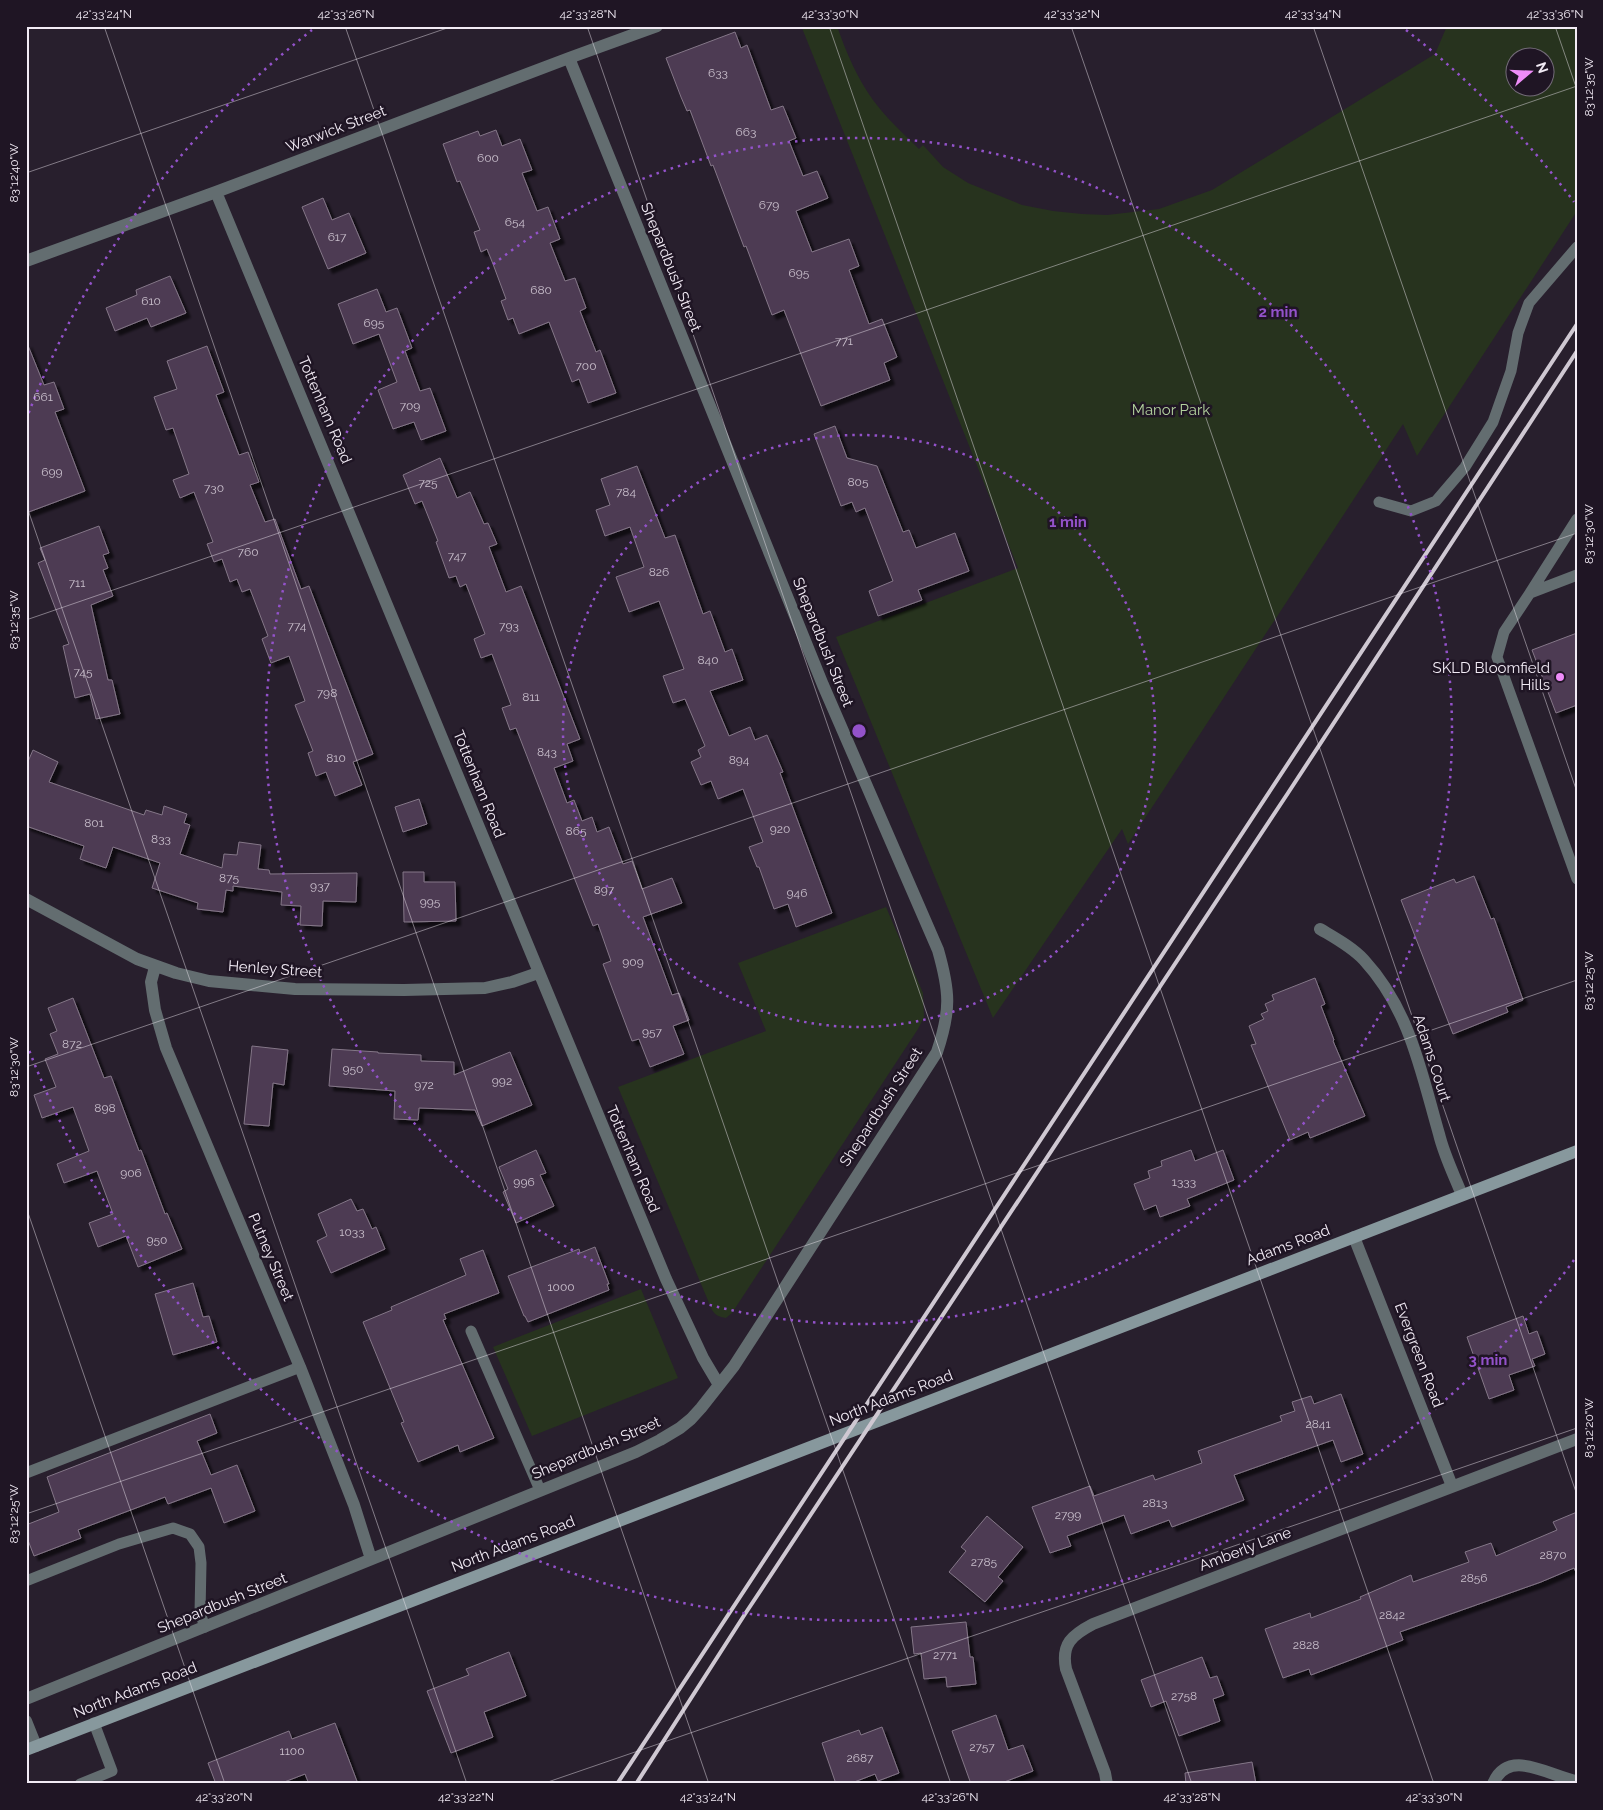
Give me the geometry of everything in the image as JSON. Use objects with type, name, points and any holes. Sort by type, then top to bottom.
[{"type":"main road","name":"Adams Road","points":[[1012,1369],[1577,1151]]},
{"type":"main road","name":"North Adams Road","points":[[31,1748],[1012,1369]]},
{"type":"street","name":"Warwick Street","points":[[26,261],[216,192],[657,26]]},
{"type":"street","name":"Shepardbush Street","points":[[26,1699],[636,1452],[680,1428],[691,1419],[734,1366],[937,1052],[946,1027],[948,994],[938,950],[823,686],[569,58]]},
{"type":"street","name":"Tottenham Road","points":[[216,192],[348,507],[538,973],[666,1280],[703,1358],[719,1385]]},
{"type":"street","name":"Henley Street","points":[[26,899],[137,960],[155,967],[208,981],[296,989],[404,990],[485,988],[512,982],[538,973]]},
{"type":"street","name":"Adams Court","points":[[1320,928],[1345,944],[1364,960],[1397,1006],[1412,1039],[1439,1137],[1462,1195]]},
{"type":"street","name":"Putney Street","points":[[155,967],[151,982],[153,1001],[166,1048],[300,1367],[354,1505],[372,1559]]},
{"type":"street","name":"Evergreen Road","points":[[1354,1237],[1452,1486]]},
{"type":"street","name":"Amberly Lane","points":[[1107,1784],[1066,1669],[1064,1657],[1068,1642],[1080,1631],[1093,1624],[1577,1439]]},
{"type":"street","points":[[26,1721],[31,1748]]},
{"type":"street","points":[[1493,1784],[1502,1772],[1511,1766],[1523,1764],[1577,1783]]},
{"type":"lane","points":[[1379,502],[1411,511],[1436,501],[1465,468],[1493,422],[1511,371],[1518,333],[1529,303],[1577,247]]},
{"type":"lane","points":[[1577,518],[1504,632],[1497,657],[1577,879]]},
{"type":"lane","points":[[1530,593],[1577,575]]},
{"type":"lane","points":[[471,1331],[540,1490]]},
{"type":"lane","points":[[26,1473],[300,1367]]},
{"type":"lane","points":[[26,1581],[119,1544],[173,1528],[190,1534],[199,1547],[201,1563],[200,1613],[205,1627]]},
{"type":"lane","points":[[80,1784],[112,1771],[94,1723]]},
{"type":"green space","name":"Manor Park","points":[[805,26],[837,26],[857,74],[878,107],[919,149],[923,145],[943,167],[968,183],[1022,205],[1053,211],[1107,215],[1159,209],[1212,190],[1435,54],[1447,26],[1577,26],[1577,211],[1417,456],[1403,424],[1128,844],[1122,829],[993,1018],[836,637],[1018,568],[802,28]]},
{"type":"green space","points":[[886,907],[923,993],[924,1017],[732,1313],[726,1318],[720,1317],[712,1310],[618,1087],[766,1031],[738,963]]},
{"type":"green space","points":[[641,1289],[678,1378],[532,1436],[493,1347]]},
{"type":"building","points":[[735,32],[741,48],[747,45],[771,110],[783,106],[796,138],[789,141],[803,176],[817,171],[828,198],[796,211],[812,252],[849,239],[859,266],[849,270],[869,324],[882,319],[897,357],[884,363],[890,380],[821,406],[784,310],[772,315],[713,165],[711,166],[690,110],[687,111],[666,58]]},
{"type":"building","points":[[496,130],[502,146],[520,139],[532,170],[522,173],[537,211],[548,207],[560,239],[550,243],[565,281],[575,278],[586,308],[580,311],[596,352],[600,350],[616,393],[588,403],[579,379],[572,382],[549,322],[519,334],[513,318],[508,320],[501,301],[506,299],[487,249],[481,252],[474,232],[480,230],[460,181],[457,182],[443,144],[478,131],[480,136]]},
{"type":"building","points":[[323,198],[332,220],[349,213],[366,253],[328,269],[302,207]]},
{"type":"building","points":[[170,276],[186,313],[151,327],[147,318],[115,331],[106,308],[137,295],[136,290]]},
{"type":"building","points":[[377,289],[386,312],[397,308],[412,348],[405,351],[420,391],[430,388],[446,431],[421,440],[414,422],[393,429],[378,390],[397,382],[379,334],[353,344],[338,304]]},
{"type":"building","points":[[27,343],[44,385],[54,382],[64,409],[55,412],[85,491],[26,513]]},
{"type":"building","points":[[207,346],[224,392],[216,395],[239,455],[248,452],[259,482],[250,485],[265,522],[275,519],[301,589],[309,586],[373,754],[353,762],[362,785],[335,796],[326,772],[316,776],[308,753],[313,751],[295,705],[305,701],[289,656],[271,663],[262,639],[268,636],[250,589],[242,592],[237,579],[230,582],[222,559],[214,562],[207,544],[213,542],[194,492],[180,498],[173,480],[189,474],[173,428],[166,430],[154,397],[177,389],[167,361]]},
{"type":"building","points":[[835,426],[847,458],[877,466],[903,532],[909,530],[916,548],[955,533],[969,571],[918,590],[922,600],[878,616],[869,591],[893,581],[865,508],[856,512],[852,502],[841,506],[814,434]]},
{"type":"building","points":[[440,458],[457,498],[470,492],[484,524],[488,523],[497,544],[489,547],[506,592],[521,586],[580,739],[567,744],[573,761],[554,768],[567,803],[574,800],[582,821],[592,817],[597,832],[609,827],[623,864],[632,861],[642,889],[672,878],[682,903],[643,917],[672,995],[679,993],[689,1020],[673,1026],[684,1054],[650,1067],[639,1039],[632,1041],[603,964],[611,961],[598,924],[593,926],[516,728],[510,730],[502,708],[511,705],[492,654],[481,658],[474,639],[485,634],[466,584],[460,587],[456,576],[449,578],[436,542],[438,541],[422,501],[415,504],[403,475]]},
{"type":"building","points":[[637,466],[665,538],[675,535],[703,614],[710,611],[725,652],[732,649],[743,680],[710,691],[729,736],[750,727],[755,740],[767,735],[783,772],[780,773],[832,913],[796,927],[788,904],[774,909],[759,867],[757,867],[749,847],[763,842],[743,789],[718,799],[711,781],[701,785],[691,762],[701,757],[698,750],[705,746],[685,699],[673,703],[663,676],[684,669],[659,601],[629,612],[616,577],[644,567],[630,527],[605,536],[596,510],[610,505],[601,479]]},
{"type":"building","points":[[99,526],[109,553],[103,555],[108,568],[103,570],[113,596],[91,605],[108,680],[112,680],[120,714],[96,719],[90,694],[75,698],[63,646],[69,644],[38,563],[45,560],[40,548]]},
{"type":"building","name":"SKLD Bloomfield Hills","points":[[1577,633],[1577,705],[1556,713],[1532,650]]},
{"type":"building","points":[[33,750],[58,762],[49,782],[144,815],[146,810],[162,815],[164,806],[187,814],[184,823],[190,825],[180,854],[222,868],[224,854],[237,855],[239,842],[261,845],[258,869],[269,870],[270,874],[357,873],[356,902],[323,901],[322,926],[300,925],[301,906],[281,905],[282,892],[233,886],[233,891],[226,890],[223,912],[197,909],[198,903],[152,888],[160,863],[113,847],[106,868],[80,859],[84,846],[26,826],[26,766]]},
{"type":"building","points":[[419,799],[427,824],[403,832],[395,807]]},
{"type":"building","points":[[403,872],[424,872],[424,882],[455,882],[456,921],[404,922]]},
{"type":"building","points":[[1474,876],[1491,919],[1494,918],[1523,1000],[1506,1007],[1508,1012],[1453,1034],[1401,900],[1454,879],[1456,883]]},
{"type":"building","points":[[1315,978],[1325,1004],[1321,1006],[1333,1041],[1365,1116],[1310,1138],[1308,1132],[1290,1140],[1251,1045],[1256,1044],[1249,1026],[1264,1019],[1261,1014],[1268,1011],[1265,1004],[1274,1000],[1272,995]]},
{"type":"building","points":[[73,998],[104,1078],[111,1076],[139,1151],[141,1150],[165,1214],[167,1213],[182,1249],[138,1267],[126,1236],[98,1247],[89,1223],[113,1214],[97,1171],[64,1183],[57,1164],[89,1151],[73,1107],[42,1118],[34,1095],[56,1087],[45,1059],[58,1054],[50,1034],[57,1031],[48,1008]]},
{"type":"building","points":[[252,1046],[288,1050],[284,1085],[273,1083],[269,1126],[244,1124]]},
{"type":"building","points":[[332,1049],[421,1055],[421,1061],[454,1062],[454,1075],[510,1052],[532,1105],[482,1126],[475,1110],[419,1108],[418,1120],[394,1119],[395,1091],[329,1086]]},
{"type":"building","points":[[536,1150],[546,1173],[540,1175],[554,1206],[516,1223],[503,1192],[508,1189],[499,1167]]},
{"type":"building","points":[[1191,1150],[1195,1161],[1223,1150],[1234,1180],[1187,1199],[1190,1206],[1160,1217],[1156,1205],[1144,1210],[1134,1184],[1150,1178],[1148,1171],[1162,1166],[1161,1161]]},
{"type":"building","points":[[351,1199],[357,1211],[363,1209],[372,1229],[376,1227],[385,1249],[331,1273],[317,1241],[327,1236],[318,1214]]},
{"type":"building","points":[[595,1247],[609,1284],[607,1284],[609,1290],[528,1322],[508,1276],[579,1249],[580,1253]]},
{"type":"building","points":[[483,1250],[499,1293],[444,1314],[446,1319],[443,1320],[494,1438],[460,1452],[458,1445],[418,1462],[401,1423],[404,1422],[363,1322],[392,1310],[391,1307],[466,1275],[460,1259]]},
{"type":"building","points":[[193,1283],[203,1317],[209,1316],[217,1342],[173,1355],[155,1294]]},
{"type":"building","points":[[1523,1316],[1529,1334],[1537,1331],[1545,1354],[1532,1359],[1535,1366],[1509,1375],[1514,1390],[1489,1399],[1467,1337]]},
{"type":"building","points":[[1341,1394],[1363,1454],[1341,1462],[1333,1440],[1234,1475],[1244,1500],[1172,1527],[1169,1520],[1131,1534],[1124,1515],[1067,1536],[1071,1546],[1050,1553],[1032,1507],[1090,1486],[1094,1496],[1153,1475],[1155,1480],[1202,1463],[1198,1451],[1282,1421],[1280,1416],[1295,1411],[1292,1402],[1311,1396],[1314,1404]]},
{"type":"building","points":[[210,1414],[217,1433],[197,1441],[211,1475],[237,1465],[255,1511],[224,1523],[211,1488],[168,1504],[165,1497],[78,1530],[81,1538],[34,1556],[26,1535],[26,1525],[59,1512],[47,1477]]},
{"type":"building","points":[[1577,1512],[1577,1574],[1574,1568],[1541,1582],[1400,1632],[1403,1640],[1311,1675],[1309,1669],[1283,1678],[1265,1629],[1310,1613],[1311,1618],[1361,1599],[1360,1597],[1411,1575],[1413,1582],[1469,1562],[1465,1552],[1491,1543],[1496,1556],[1557,1530],[1553,1522]]},
{"type":"building","points":[[987,1516],[1023,1547],[998,1577],[1003,1581],[985,1602],[949,1572],[966,1551],[961,1547]]},
{"type":"building","points":[[966,1622],[970,1657],[973,1657],[976,1684],[947,1687],[946,1677],[924,1679],[921,1653],[914,1654],[911,1627]]},
{"type":"building","points":[[509,1652],[526,1696],[484,1712],[493,1737],[451,1753],[427,1691],[469,1675],[466,1669]]},
{"type":"building","points":[[1202,1657],[1210,1678],[1217,1676],[1224,1695],[1213,1699],[1220,1721],[1179,1736],[1166,1701],[1151,1707],[1141,1680]]},
{"type":"building","points":[[996,1715],[1008,1750],[1023,1745],[1033,1771],[999,1784],[971,1784],[952,1731]]},
{"type":"building","points":[[335,1723],[358,1784],[309,1784],[305,1774],[279,1784],[216,1784],[208,1763],[289,1731],[292,1739]]},
{"type":"building","points":[[882,1727],[899,1773],[878,1781],[875,1774],[849,1784],[836,1784],[822,1743],[859,1730],[861,1735]]},
{"type":"building","points":[[1252,1762],[1256,1784],[1186,1784],[1185,1773]]},
{"type":"railway","points":[[617,1784],[1577,324]]},
{"type":"railway","points":[[636,1784],[745,1614],[1288,793],[1577,351]]},
{"type":"place","name":"SKLD Bloomfield Hills","points":[[1560,677]]}]
